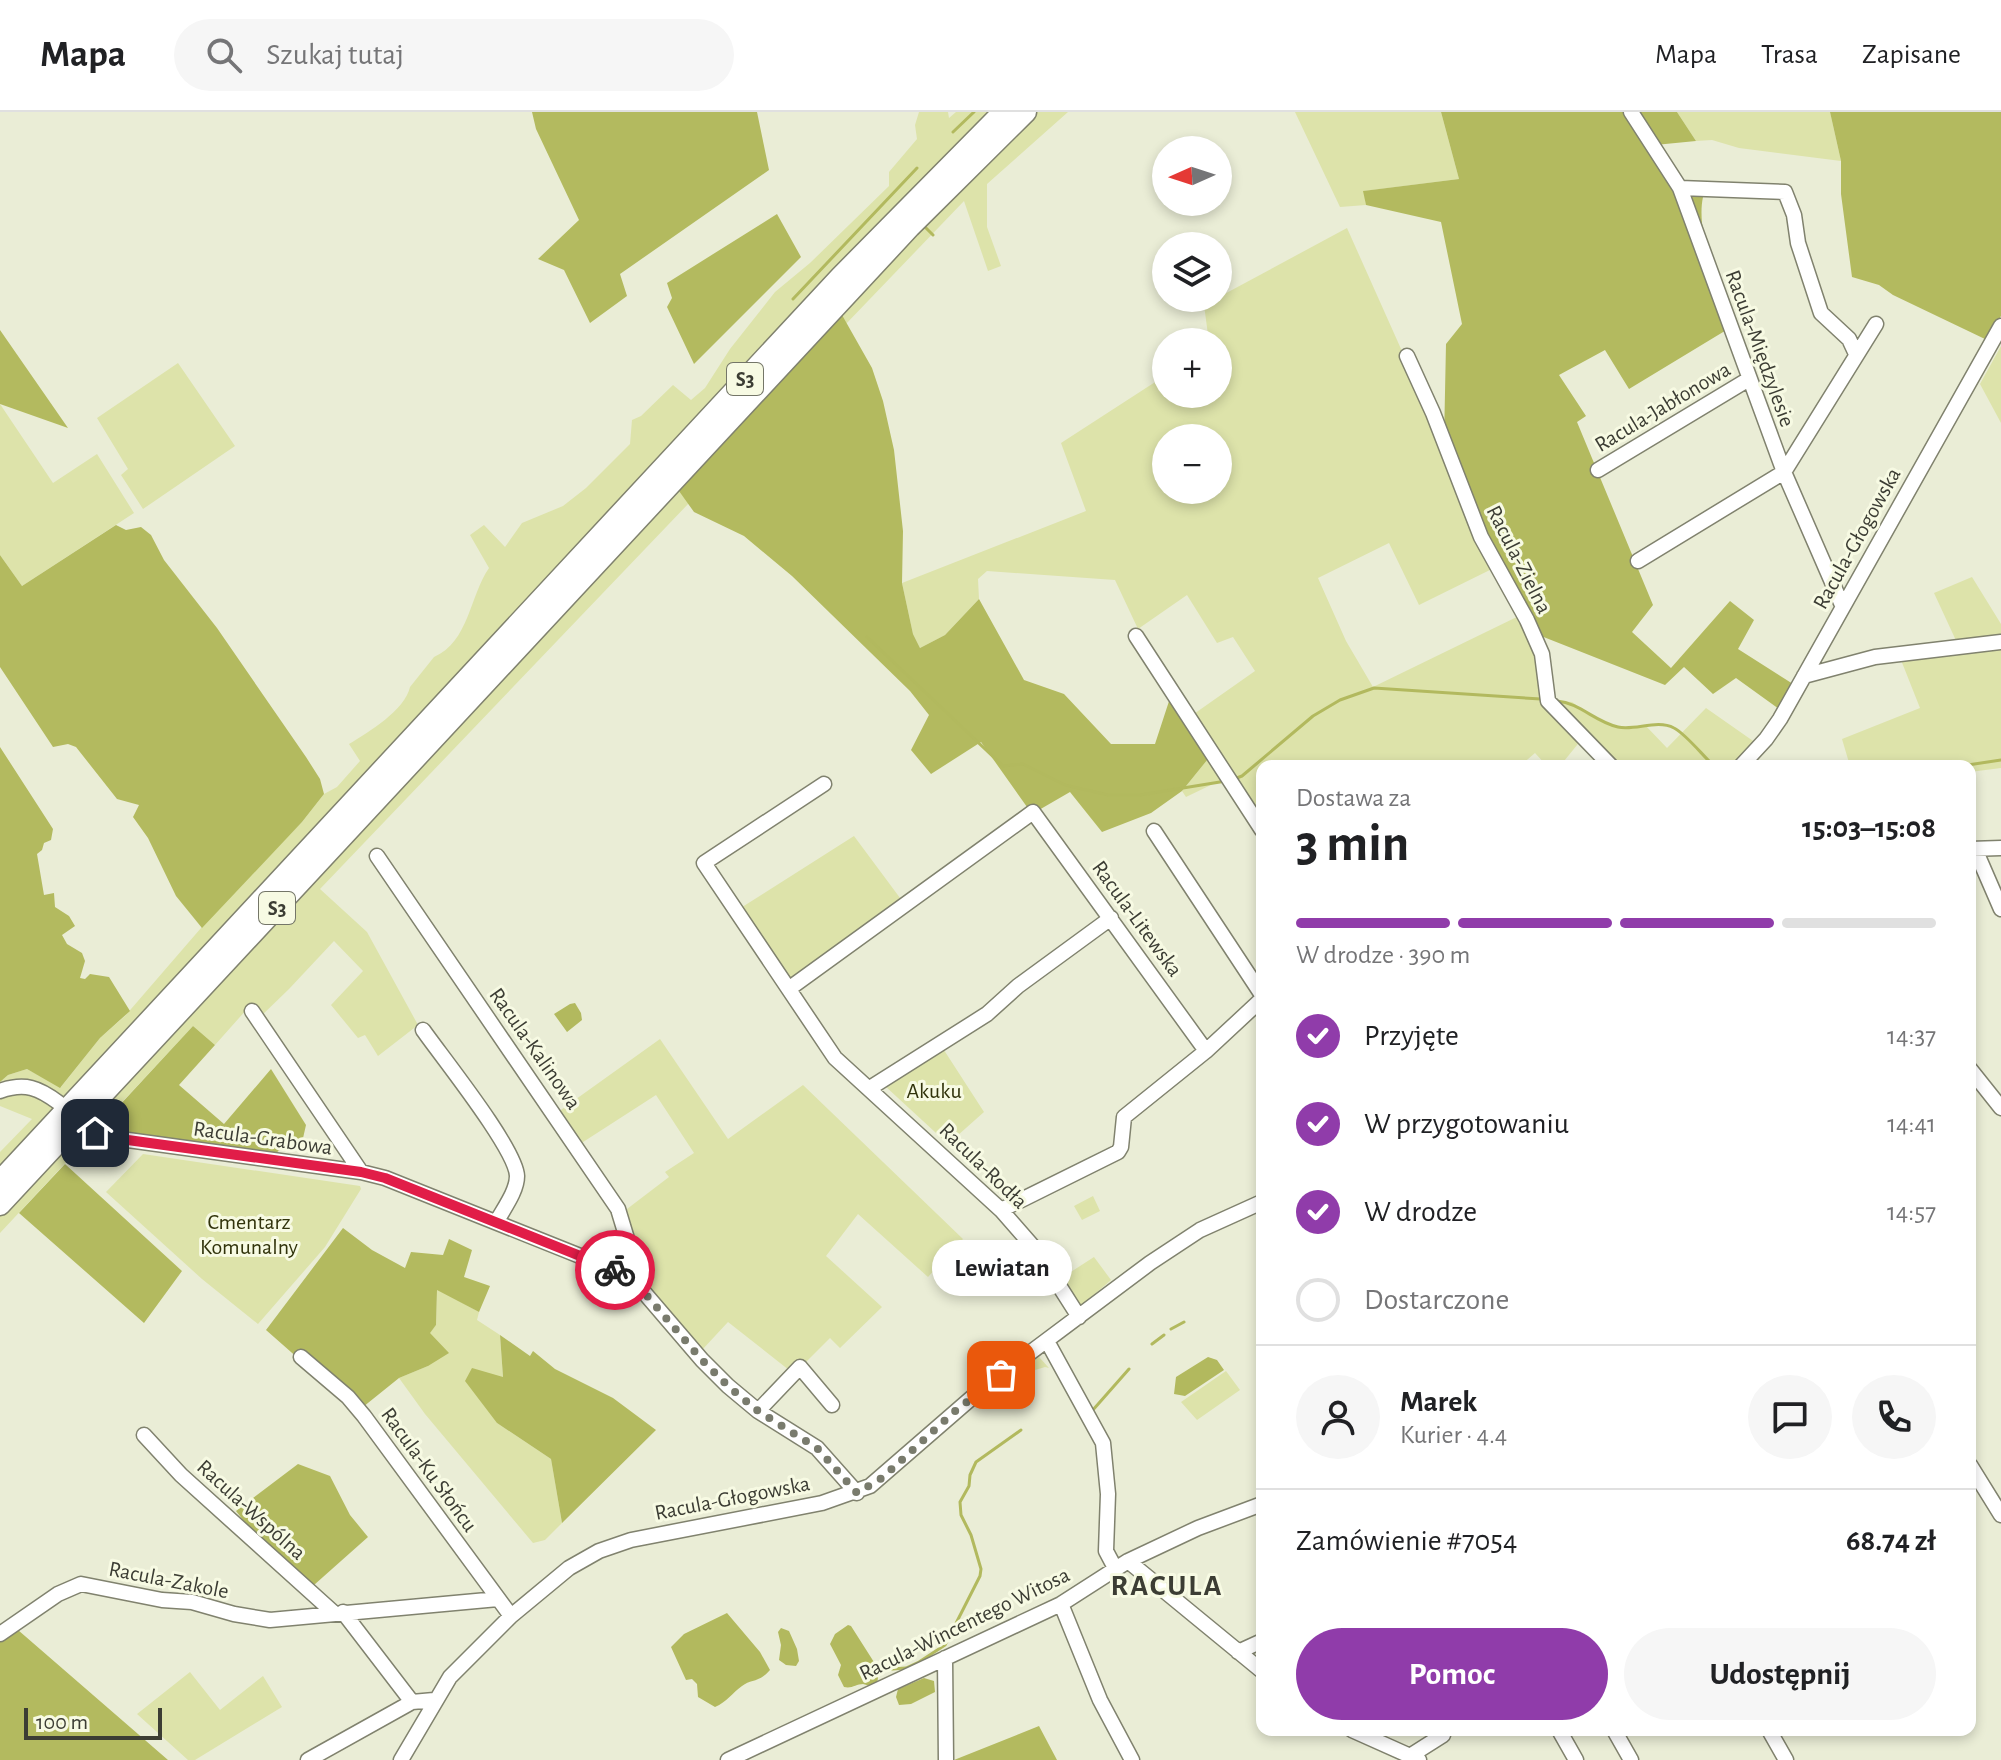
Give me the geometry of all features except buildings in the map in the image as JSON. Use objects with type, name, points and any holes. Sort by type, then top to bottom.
[{"type":"highway","name":"S3","points":[[0,1181],[551,601],[956,169],[1003,112]]},
{"type":"highway","name":"S3","points":[[956,169],[1026,112]]},
{"type":"highway","name":"S3","points":[[0,1205],[551,601]]},
{"type":"street","name":"Racula-Międzylesie","points":[[1631,112],[1680,188],[1784,472],[1842,605]]},
{"type":"street","points":[[1680,188],[1785,192],[1821,313],[1849,339],[1856,354]]},
{"type":"street","points":[[1638,561],[1784,472],[1876,324]]},
{"type":"street","name":"Racula-Głogowska","points":[[1747,760],[1766,739],[1804,676],[2001,326]]},
{"type":"street","name":"Racula-Zielna","points":[[1407,356],[1433,413],[1481,537],[1527,620],[1542,654],[1548,698],[1605,760]]},
{"type":"street","name":"Racula-Jabłonowa","points":[[1598,470],[1749,379]]},
{"type":"street","points":[[1136,636],[1256,821]]},
{"type":"street","points":[[1804,676],[1875,657],[2001,642]]},
{"type":"street","name":"Racula-Rodła","points":[[824,784],[704,863],[835,1058],[1001,1210],[1037,1251],[1079,1317]]},
{"type":"street","name":"Racula-Litewska","points":[[790,988],[1033,812],[1206,1051]]},
{"type":"street","points":[[1154,831],[1256,988]]},
{"type":"street","points":[[1976,849],[2001,848]]},
{"type":"street","name":"Racula-Kalinowa","points":[[377,856],[618,1209],[628,1242],[630,1276]]},
{"type":"street","points":[[1976,857],[2001,909]]},
{"type":"street","points":[[870,1088],[987,1014],[1018,986],[1111,918]]},
{"type":"street","points":[[1001,1210],[1118,1152],[1124,1117],[1206,1051],[1256,1003]]},
{"type":"street","points":[[252,1011],[361,1172]]},
{"type":"street","points":[[423,1030],[492,1127],[515,1166],[515,1187],[497,1221]]},
{"type":"street","points":[[1976,1077],[2001,1108]]},
{"type":"street","points":[[0,1091],[31,1086],[59,1103]]},
{"type":"street","name":"Racula-Grabowa","points":[[85,1127],[106,1137],[361,1172],[385,1178],[630,1276],[702,1360],[758,1411],[817,1448],[857,1493]]},
{"type":"street","name":"Racula-Głogowska","points":[[401,1760],[450,1677],[511,1616],[569,1568],[615,1545],[676,1530],[822,1503],[857,1493],[882,1478],[954,1412],[1186,1238],[1256,1205]]},
{"type":"street","points":[[1047,1341],[1103,1443],[1108,1494],[1106,1551],[1256,1666]]},
{"type":"street","name":"Racula-Ku Słońcu","points":[[301,1357],[348,1397],[364,1416],[511,1616]]},
{"type":"street","points":[[758,1411],[800,1367],[832,1405]]},
{"type":"street","name":"Racula-Wspólna","points":[[144,1435],[181,1475],[339,1613]]},
{"type":"street","points":[[1976,1475],[2001,1515]]},
{"type":"street","name":"Racula-Wincentego Witosa","points":[[728,1760],[1061,1604],[1122,1564],[1198,1528],[1256,1506]]},
{"type":"street","name":"Racula-Zakole","points":[[0,1634],[58,1594],[81,1584],[162,1600],[192,1602],[266,1619],[498,1599]]},
{"type":"street","points":[[1061,1604],[1100,1700],[1132,1760]]},
{"type":"street","points":[[339,1613],[412,1702]]},
{"type":"street","points":[[1238,1652],[1256,1644]]},
{"type":"street","points":[[945,1658],[946,1760]]},
{"type":"street","points":[[308,1760],[412,1702],[434,1700]]},
{"type":"street","points":[[1365,1736],[1414,1758],[1442,1736]]},
{"type":"street","points":[[1562,1736],[1576,1760]]},
{"type":"street","points":[[1617,1736],[1631,1760]]},
{"type":"street","points":[[1772,1736],[1786,1760]]},
{"type":"green space","points":[[919,112],[948,112],[949,118],[956,112],[1068,112],[987,184],[987,227],[1001,266],[988,271],[964,201],[844,326],[689,503],[320,889],[367,932],[418,1025],[378,1056],[365,1035],[358,1038],[331,1005],[363,971],[334,941],[256,1021],[247,1009],[215,1045],[193,1026],[0,1233],[0,1152],[32,1119],[0,1106],[0,1082],[8,1075],[27,1069],[61,1087],[100,1038],[125,1016],[220,906],[302,822],[324,794],[337,787],[360,761],[349,744],[394,712],[434,657],[455,641],[489,568],[470,535],[484,525],[505,547],[522,523],[563,506],[586,488],[630,444],[632,420],[641,416],[673,385],[691,400],[705,388],[730,349],[775,292],[810,263],[889,186],[889,172],[917,139],[915,125]]},
{"type":"green space","points":[[1295,112],[1441,112],[1459,179],[1364,191],[1366,205],[1340,207]]},
{"type":"green space","points":[[1677,112],[1830,112],[1841,161],[1739,148],[1712,140],[1696,141]]},
{"type":"green space","points":[[1347,228],[1498,566],[1419,605],[1389,543],[1318,578],[1346,641],[1373,687],[1525,613],[1549,700],[1572,702],[1594,718],[1621,728],[1645,725],[1667,748],[1706,708],[1756,743],[1741,760],[1612,760],[1586,734],[1565,760],[1541,760],[1535,753],[1527,760],[1256,760],[1256,817],[1230,780],[1215,783],[1186,797],[1182,791],[1212,754],[1191,716],[1255,671],[1233,637],[1217,643],[1187,595],[1138,629],[1115,580],[987,571],[978,579],[979,599],[945,635],[920,648],[913,634],[902,583],[1086,511],[1061,443],[1152,384],[1152,408],[1232,408],[1232,328],[1207,328],[1205,312],[1232,312],[1232,290]]},
{"type":"green space","points":[[2001,346],[2001,423],[1980,384]]},
{"type":"green space","points":[[178,363],[235,446],[143,509],[121,475],[128,469],[97,418]]},
{"type":"green space","points":[[0,404],[53,483],[97,454],[134,513],[22,586],[0,555]]},
{"type":"green space","points":[[1972,577],[2001,624],[2001,768],[1976,771],[1976,760],[1848,760],[1842,739],[1920,708],[1899,655],[1959,647],[1934,593]]},
{"type":"green space","points":[[854,836],[903,902],[790,984],[739,909]]},
{"type":"green space","points":[[660,1039],[728,1139],[803,1085],[963,1239],[928,1277],[858,1214],[826,1256],[882,1307],[840,1348],[830,1338],[794,1374],[728,1322],[702,1350],[635,1274],[627,1209],[669,1177],[665,1172],[694,1153],[656,1095],[580,1144],[558,1112]]},
{"type":"green space","name":"Akuku","points":[[942,1047],[984,1112],[948,1144],[885,1086]]},
{"type":"green space","name":"Cmentarz Komunalny","points":[[143,1154],[360,1186],[361,1189],[325,1247],[258,1324],[202,1279],[106,1192]]},
{"type":"green space","points":[[1093,1196],[1100,1211],[1082,1220],[1074,1206]]},
{"type":"green space","points":[[1094,1257],[1111,1280],[1079,1305],[1063,1277]]},
{"type":"green space","points":[[437,1289],[479,1312],[477,1320],[500,1335],[503,1378],[497,1423],[551,1459],[562,1523],[545,1540],[533,1543],[425,1414],[399,1378],[428,1366],[429,1333],[436,1325]]},
{"type":"green space","points":[[1039,1357],[1049,1368],[1019,1375],[1004,1385],[1003,1383]]},
{"type":"green space","points":[[1226,1371],[1240,1390],[1197,1420],[1181,1402]]},
{"type":"green space","points":[[190,1672],[220,1710],[263,1676],[282,1707],[195,1760],[188,1760],[137,1714]]},
{"type":"shaded area","points":[[532,112],[757,112],[769,170],[620,274],[627,296],[590,323],[564,270],[538,259],[579,220],[536,129]]},
{"type":"shaded area","points":[[1441,112],[1677,112],[1696,141],[1655,145],[1682,183],[1703,197],[1706,245],[1733,326],[1629,389],[1605,350],[1559,375],[1586,416],[1577,422],[1653,605],[1632,632],[1671,668],[1730,601],[1754,620],[1738,649],[1793,684],[1779,709],[1736,678],[1713,694],[1684,667],[1665,685],[1536,634],[1498,566],[1444,441],[1446,344],[1462,324],[1441,222],[1366,205],[1363,191],[1459,179]]},
{"type":"shaded area","points":[[1830,112],[2001,112],[2001,316],[1987,340],[1893,295],[1879,285],[1852,277],[1841,194],[1841,161]]},
{"type":"shaded area","points":[[777,214],[801,257],[694,364],[667,307],[672,298],[667,283]]},
{"type":"shaded area","points":[[842,315],[872,368],[883,401],[894,450],[903,531],[902,583],[913,634],[920,648],[945,635],[979,599],[1024,680],[1064,694],[1111,744],[1155,744],[1172,692],[1212,754],[1182,791],[1151,813],[1102,832],[1070,792],[1032,814],[981,742],[931,774],[911,750],[929,715],[910,691],[792,576],[744,536],[694,512],[679,491]]},
{"type":"shaded area","points":[[0,330],[68,428],[0,404]]},
{"type":"shaded area","points":[[116,525],[126,530],[141,527],[151,535],[164,560],[217,628],[306,757],[320,779],[324,794],[302,822],[202,928],[176,896],[148,838],[133,817],[139,805],[117,799],[76,747],[68,744],[53,747],[0,667],[0,555],[22,586]]},
{"type":"shaded area","points":[[0,747],[53,829],[51,840],[44,843],[37,854],[44,895],[54,893],[55,907],[69,916],[75,926],[62,935],[67,944],[82,953],[85,961],[80,978],[85,979],[90,974],[109,977],[130,1011],[100,1038],[60,1088],[27,1069],[8,1075],[0,1082]]},
{"type":"shaded area","points":[[575,1003],[582,1020],[567,1032],[554,1014]]},
{"type":"shaded area","points":[[193,1026],[215,1045],[179,1085],[224,1124],[271,1069],[306,1125],[301,1147],[287,1145],[273,1155],[134,1136],[114,1129],[105,1121]]},
{"type":"shaded area","points":[[65,1164],[182,1271],[144,1323],[19,1213]]},
{"type":"shaded area","points":[[343,1228],[372,1250],[405,1268],[411,1252],[443,1255],[449,1239],[472,1250],[464,1277],[490,1286],[479,1312],[437,1290],[436,1325],[430,1333],[449,1353],[399,1378],[358,1411],[266,1330]]},
{"type":"shaded area","points":[[500,1335],[530,1356],[533,1351],[555,1369],[613,1398],[656,1430],[562,1523],[551,1459],[497,1423],[465,1381],[472,1368],[503,1377]]},
{"type":"shaded area","points":[[1208,1357],[1217,1360],[1224,1370],[1185,1396],[1174,1394],[1176,1377]]},
{"type":"shaded area","points":[[298,1464],[330,1476],[350,1515],[368,1537],[314,1585],[257,1538],[236,1511]]},
{"type":"shaded area","points":[[727,1613],[760,1652],[770,1670],[715,1707],[698,1697],[697,1684],[692,1679],[686,1680],[671,1647],[684,1634]]},
{"type":"shaded area","points":[[848,1625],[879,1670],[877,1685],[844,1687],[838,1675],[841,1665],[830,1644],[835,1634]]},
{"type":"shaded area","points":[[781,1628],[789,1631],[797,1649],[799,1661],[796,1666],[779,1660],[781,1645],[778,1632]]},
{"type":"shaded area","points":[[18,1630],[168,1760],[0,1760],[0,1641]]},
{"type":"shaded area","points":[[924,1678],[934,1681],[935,1692],[911,1704],[899,1705],[896,1697],[898,1689]]},
{"type":"shaded area","points":[[1039,1726],[1057,1760],[954,1760]]},
{"type":"waterway","points":[[953,132],[974,112]]},
{"type":"waterway","points":[[793,299],[917,168]]},
{"type":"waterway","points":[[924,226],[933,235]]},
{"type":"waterway","points":[[867,637],[1003,766],[1023,764],[1065,785],[1108,795],[1140,795],[1226,781]]},
{"type":"waterway","points":[[1261,760],[1313,716],[1340,700],[1374,688],[1541,699]]},
{"type":"waterway","points":[[1557,701],[1573,705],[1618,727],[1660,725],[1674,728],[1708,760]]},
{"type":"waterway","points":[[1976,764],[2001,760]]},
{"type":"waterway","points":[[1234,779],[1256,764]]},
{"type":"waterway","points":[[1171,1329],[1184,1322]]},
{"type":"waterway","points":[[1152,1344],[1164,1335]]},
{"type":"waterway","points":[[1092,1411],[1129,1369]]},
{"type":"waterway","points":[[879,1670],[906,1668],[945,1645],[981,1569],[971,1535],[961,1515],[960,1502],[969,1486],[976,1462],[1021,1430]]},
{"type":"way so far","points":[[615,1270],[630,1276],[728,1386],[758,1411],[817,1448],[857,1493],[882,1478],[954,1412],[1001,1375]]},
{"type":"place","name":"Lewiatan","points":[[1001,1375]]},
{"type":"district","name":"RACULA","points":[[1167,1585]]},
{"type":"route","points":[[95,1133],[385,1178],[615,1270]]}]
